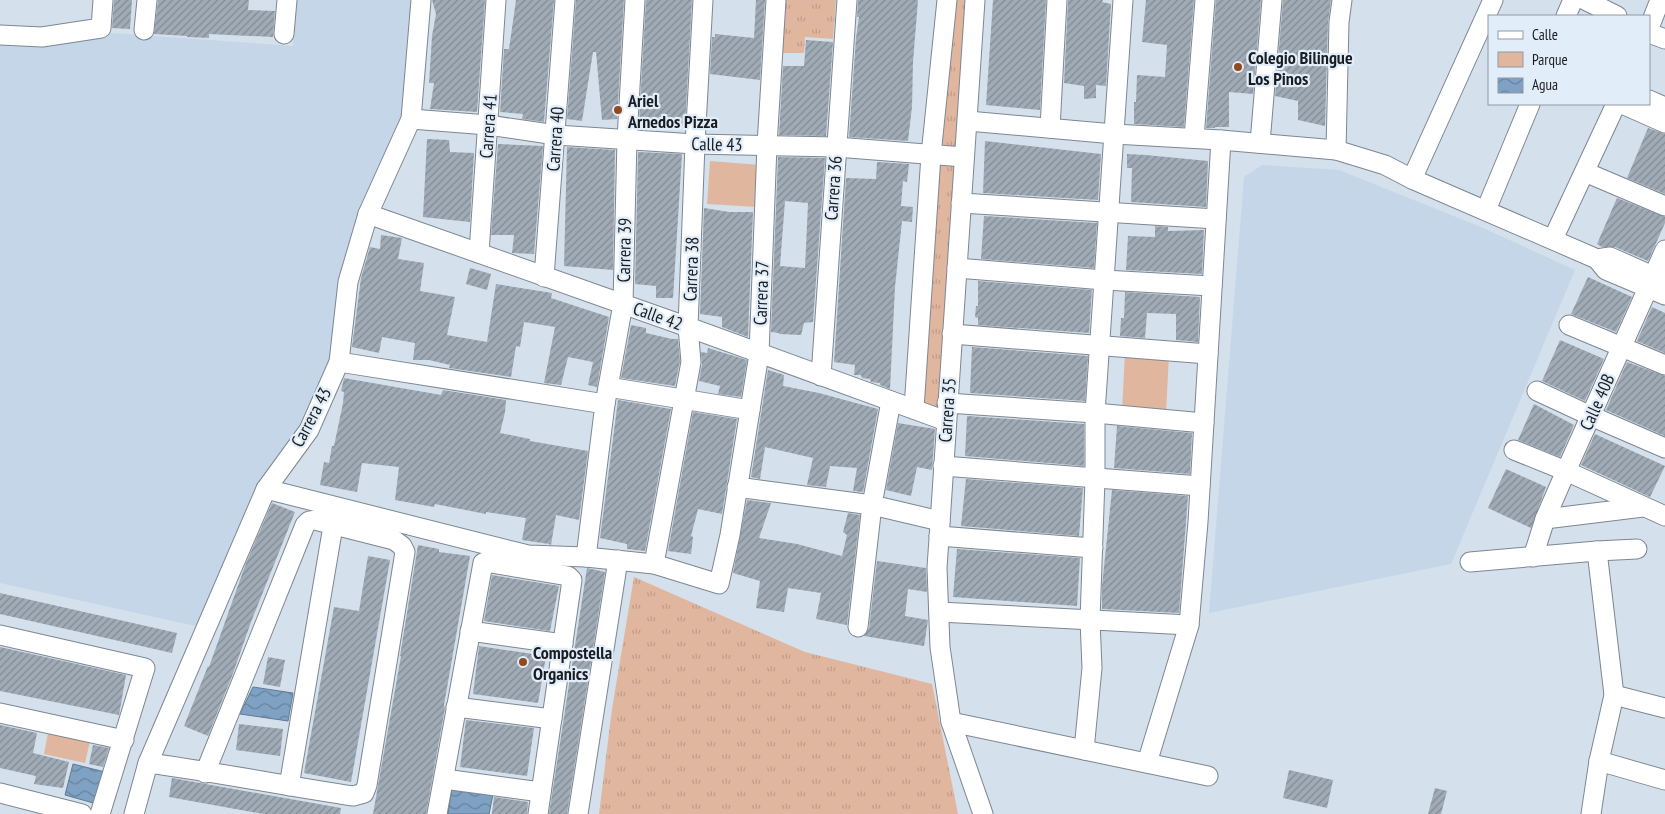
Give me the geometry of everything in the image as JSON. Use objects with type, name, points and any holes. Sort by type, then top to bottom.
[{"type":"street","points":[[0,35],[42,37],[102,28],[103,0]]},
{"type":"street","points":[[144,30],[147,0]]},
{"type":"street","points":[[284,34],[287,0]]},
{"type":"street","name":"Carrera 43","points":[[134,814],[148,763],[266,489],[309,430],[339,362],[348,282],[368,214],[411,119],[421,0]]},
{"type":"street","name":"Carrera 41","points":[[479,253],[496,0]]},
{"type":"street","name":"Carrera 40","points":[[544,277],[565,0]]},
{"type":"street","name":"Carrera 39","points":[[586,557],[606,395],[623,304],[627,139],[635,0]]},
{"type":"street","name":"Carrera 38","points":[[654,564],[691,362],[688,327],[703,0]]},
{"type":"street","name":"Carrera 37","points":[[654,564],[719,584],[730,535],[759,354],[767,145],[776,0]]},
{"type":"street","name":"Carrera 36","points":[[821,376],[847,0]]},
{"type":"street","points":[[914,410],[931,155],[948,0]]},
{"type":"street","name":"Carrera 35","points":[[976,0],[937,568],[940,648],[951,722],[983,814]]},
{"type":"street","points":[[1050,128],[1056,0]]},
{"type":"street","points":[[1084,750],[1092,668],[1090,620],[1095,479],[1095,413],[1123,0]]},
{"type":"street","points":[[1194,138],[1205,0]]},
{"type":"street","points":[[1260,143],[1272,0]]},
{"type":"street","points":[[1336,150],[1339,22],[1342,0]]},
{"type":"street","points":[[1412,179],[1492,0]]},
{"type":"street","points":[[1566,15],[1573,0]]},
{"type":"street","points":[[1585,0],[1614,15]]},
{"type":"street","points":[[1650,25],[1660,0]]},
{"type":"street","points":[[1650,33],[1665,39]]},
{"type":"street","points":[[1650,100],[1665,107]]},
{"type":"street","points":[[1486,210],[1530,105]]},
{"type":"street","points":[[1554,239],[1616,105]]},
{"type":"street","points":[[1624,105],[1665,123]]},
{"type":"street","name":"Calle 43","points":[[411,119],[488,125],[556,135],[695,144],[836,147],[964,157]]},
{"type":"street","points":[[968,121],[1336,150],[1385,165],[1412,179],[1598,259],[1610,257],[1655,282],[1665,296]]},
{"type":"street","points":[[1147,763],[1189,625],[1200,486],[1221,140]]},
{"type":"street","points":[[1585,172],[1665,206]]},
{"type":"street","points":[[961,203],[1216,219]]},
{"type":"street","name":"Calle 42","points":[[368,214],[688,327],[914,410],[1095,413],[1204,423]]},
{"type":"street","name":"Calle 40B","points":[[1533,557],[1566,471],[1621,346],[1655,282],[1665,250]]},
{"type":"street","points":[[957,268],[1104,280],[1212,286]]},
{"type":"street","points":[[1569,326],[1665,365]]},
{"type":"street","points":[[952,334],[1208,354]]},
{"type":"street","points":[[339,362],[606,395],[684,399],[750,410]]},
{"type":"street","points":[[1537,391],[1665,448]]},
{"type":"street","points":[[858,627],[872,505],[891,401]]},
{"type":"street","points":[[1514,450],[1566,471],[1665,516]]},
{"type":"street","points":[[943,466],[1200,486]]},
{"type":"street","points":[[737,487],[872,505],[939,528],[1093,548]]},
{"type":"street","points":[[266,489],[528,555],[586,557],[654,564]]},
{"type":"street","points":[[1546,519],[1645,507]]},
{"type":"street","points":[[148,763],[205,773],[353,796],[364,793],[367,785],[405,552],[402,546],[394,540],[309,520],[305,525],[205,773]]},
{"type":"street","points":[[288,786],[333,526]]},
{"type":"street","points":[[1470,562],[1637,549]]},
{"type":"street","points":[[1591,814],[1599,761],[1614,695],[1597,551]]},
{"type":"street","points":[[578,814],[618,560]]},
{"type":"street","points":[[437,814],[470,631],[483,563],[485,562],[568,576],[572,580],[538,814]]},
{"type":"street","points":[[939,612],[1189,625]]},
{"type":"street","points":[[470,631],[563,644]]},
{"type":"street","points":[[0,635],[145,668],[100,814]]},
{"type":"street","points":[[1614,695],[1665,708]]},
{"type":"street","points":[[456,707],[552,719]]},
{"type":"street","points":[[0,713],[124,740]]},
{"type":"street","points":[[951,722],[1208,776]]},
{"type":"street","points":[[1599,761],[1665,780]]},
{"type":"street","points":[[444,779],[541,792]]},
{"type":"street","points":[[0,793],[82,814]]},
{"type":"street","points":[[0,801],[58,809]]},
{"type":"shaded area","points":[[297,0],[418,0],[413,122],[367,234],[327,382],[271,496],[214,628],[191,625],[0,583],[0,25],[293,46]]},
{"type":"shaded area","points":[[1262,165],[1339,170],[1481,227],[1575,270],[1451,564],[1209,613],[1244,177]]},
{"type":"green space","points":[[783,0],[836,0],[833,39],[805,37],[804,53],[779,53]]},
{"type":"green space","points":[[951,0],[965,0],[959,152],[935,150]]},
{"type":"green space","points":[[710,161],[760,165],[758,207],[707,204]]},
{"type":"green space","points":[[933,163],[961,166],[944,409],[917,401]]},
{"type":"green space","points":[[1125,352],[1169,354],[1166,414],[1122,411]]},
{"type":"green space","points":[[634,577],[805,652],[932,684],[958,814],[599,814],[612,709]]},
{"type":"green space","points":[[49,728],[91,737],[85,763],[44,754]]},
{"type":"water","points":[[253,687],[293,693],[288,721],[240,714]]},
{"type":"water","points":[[73,764],[105,772],[97,804],[65,795]]},
{"type":"water","points":[[452,787],[493,794],[489,814],[448,814]]},
{"type":"building","points":[[114,0],[132,0],[130,29],[112,28]]},
{"type":"building","points":[[158,0],[249,0],[248,10],[275,11],[273,37],[209,34],[209,38],[154,34]]},
{"type":"building","points":[[432,0],[485,0],[477,112],[430,109],[434,83],[429,83],[432,36],[436,14]]},
{"type":"building","points":[[516,0],[554,0],[544,122],[522,119],[523,114],[500,112],[504,49],[509,49]]},
{"type":"building","points":[[576,0],[624,0],[617,119],[602,120],[596,52],[593,52],[582,121],[567,119]]},
{"type":"building","points":[[646,0],[692,0],[685,126],[639,122]]},
{"type":"building","points":[[756,0],[765,0],[760,80],[710,74],[712,37],[715,37],[715,34],[754,38]]},
{"type":"building","points":[[858,0],[918,0],[913,62],[912,107],[908,141],[849,137],[859,17],[857,17]]},
{"type":"building","points":[[993,0],[1046,0],[1040,110],[986,105]]},
{"type":"building","points":[[1068,0],[1103,0],[1102,2],[1111,4],[1106,86],[1096,85],[1096,98],[1084,99],[1084,86],[1064,83]]},
{"type":"building","points":[[1146,0],[1194,0],[1184,127],[1134,124],[1137,75],[1165,77],[1167,45],[1142,42]]},
{"type":"building","points":[[1216,0],[1261,0],[1253,94],[1229,92],[1229,127],[1206,128]]},
{"type":"building","points":[[1283,0],[1331,0],[1328,22],[1325,126],[1298,120],[1298,101],[1275,96]]},
{"type":"building","points":[[806,40],[833,42],[826,136],[779,135],[783,66],[804,66]]},
{"type":"building","points":[[1648,128],[1665,134],[1665,194],[1627,178]]},
{"type":"building","points":[[427,139],[449,140],[450,152],[474,153],[470,222],[423,217]]},
{"type":"building","points":[[985,141],[1101,154],[1098,200],[983,193]]},
{"type":"building","points":[[498,144],[543,146],[534,254],[512,253],[514,235],[491,235]]},
{"type":"building","points":[[567,147],[615,150],[613,270],[564,266]]},
{"type":"building","points":[[638,152],[682,154],[673,298],[656,298],[656,286],[635,284]]},
{"type":"building","points":[[1127,154],[1208,161],[1206,207],[1131,202],[1132,168],[1127,168]]},
{"type":"building","points":[[778,157],[825,158],[813,322],[804,323],[801,335],[771,332]],"holes":[[[785,201],[808,203],[805,268],[780,266]]]},
{"type":"building","points":[[877,162],[909,164],[907,182],[903,181],[901,206],[913,207],[912,222],[902,221],[895,287],[890,389],[880,385],[880,383],[871,382],[870,379],[862,378],[861,375],[854,375],[855,365],[834,362],[846,178],[876,179]]},
{"type":"building","points":[[1617,198],[1665,217],[1665,223],[1648,261],[1615,247],[1602,247],[1597,244]]},
{"type":"building","points":[[704,208],[729,212],[753,212],[748,337],[722,327],[722,317],[700,314]]},
{"type":"building","points":[[984,216],[1097,223],[1094,268],[981,259]]},
{"type":"building","points":[[1155,226],[1168,227],[1168,231],[1204,230],[1202,274],[1126,270],[1128,236],[1155,237]]},
{"type":"building","points":[[381,235],[402,238],[398,259],[424,263],[420,291],[455,297],[447,335],[487,342],[496,284],[552,293],[551,298],[609,317],[597,387],[588,385],[593,362],[568,357],[561,385],[544,383],[555,327],[524,322],[520,347],[516,346],[511,377],[449,368],[450,365],[429,360],[413,360],[415,343],[382,337],[379,353],[352,347],[361,278],[370,247],[380,249]]},
{"type":"building","points":[[470,268],[491,274],[487,290],[466,284]]},
{"type":"building","points":[[1588,277],[1632,297],[1616,332],[1571,314]]},
{"type":"building","points":[[978,281],[1092,290],[1089,333],[978,325],[978,318],[975,317],[976,306],[978,306]]},
{"type":"building","points":[[1125,292],[1200,297],[1198,342],[1176,340],[1176,314],[1147,313],[1145,338],[1120,336],[1121,318],[1124,318]]},
{"type":"building","points":[[1652,307],[1665,313],[1665,353],[1637,341]]},
{"type":"building","points":[[631,325],[646,328],[646,333],[678,339],[680,361],[675,386],[621,378]]},
{"type":"building","points":[[1560,340],[1604,359],[1585,401],[1542,381]]},
{"type":"building","points":[[972,347],[1088,356],[1085,401],[970,393]]},
{"type":"building","points":[[708,348],[747,360],[741,397],[718,394],[720,386],[699,381],[702,364],[701,352],[707,353]]},
{"type":"building","points":[[1627,362],[1665,376],[1665,436],[1606,410]]},
{"type":"building","points":[[768,370],[784,375],[783,386],[819,393],[878,409],[863,492],[853,491],[857,468],[830,466],[826,487],[807,485],[813,458],[765,447],[760,479],[751,477]]},
{"type":"building","points":[[344,378],[441,395],[443,390],[506,400],[500,433],[530,439],[530,441],[588,451],[579,520],[556,515],[551,545],[522,540],[526,518],[486,512],[486,514],[435,504],[434,507],[395,500],[399,467],[362,463],[357,492],[320,485],[324,462],[329,463],[332,446],[334,446],[343,403],[344,392],[341,391]]},
{"type":"building","points":[[618,400],[671,409],[645,551],[627,549],[627,544],[600,538]]},
{"type":"building","points":[[1534,404],[1574,425],[1560,457],[1518,440]]},
{"type":"building","points":[[693,412],[737,419],[722,514],[698,509],[691,536],[693,537],[691,554],[668,551]]},
{"type":"building","points":[[967,416],[1084,424],[1084,466],[965,456]]},
{"type":"building","points":[[898,423],[935,429],[932,470],[917,467],[911,496],[886,490]]},
{"type":"building","points":[[1117,426],[1192,433],[1190,474],[1114,468]]},
{"type":"building","points":[[1595,434],[1665,466],[1650,497],[1581,465]]},
{"type":"building","points":[[1506,469],[1546,487],[1531,528],[1488,508]]},
{"type":"building","points":[[966,479],[1083,488],[1079,536],[961,526]]},
{"type":"building","points":[[1112,490],[1188,496],[1179,613],[1102,609],[1102,586]]},
{"type":"building","points":[[747,500],[771,503],[759,538],[797,544],[842,556],[847,535],[843,532],[848,513],[860,515],[847,625],[816,619],[821,593],[788,588],[784,612],[756,608],[760,581],[733,573]]},
{"type":"building","points":[[272,503],[295,512],[208,736],[184,726],[209,667],[246,563]]},
{"type":"building","points":[[418,545],[439,549],[439,552],[470,556],[445,708],[426,814],[373,814],[401,656]]},
{"type":"building","points":[[957,549],[1080,558],[1077,606],[953,597]]},
{"type":"building","points":[[368,556],[390,560],[351,782],[304,773],[334,607],[359,611]]},
{"type":"building","points":[[877,561],[926,568],[927,592],[908,589],[905,616],[928,620],[924,646],[864,636],[869,628]]},
{"type":"building","points":[[587,568],[605,572],[567,814],[549,814]]},
{"type":"building","points":[[492,575],[559,586],[550,631],[484,621]]},
{"type":"building","points":[[0,593],[177,633],[172,653],[0,614]]},
{"type":"building","points":[[479,646],[546,656],[538,703],[473,694]]},
{"type":"building","points":[[0,647],[126,675],[119,715],[0,691]]},
{"type":"building","points":[[268,657],[285,660],[280,687],[263,684]]},
{"type":"building","points":[[466,720],[534,728],[527,776],[460,767]]},
{"type":"building","points":[[239,724],[283,729],[280,756],[236,750]]},
{"type":"building","points":[[0,725],[37,733],[33,753],[69,762],[63,788],[34,784],[36,776],[0,768]]},
{"type":"building","points":[[93,745],[109,748],[103,767],[89,764]]},
{"type":"building","points":[[1289,770],[1333,780],[1327,808],[1283,798]]},
{"type":"building","points":[[172,778],[341,808],[340,814],[263,814],[169,797]]},
{"type":"building","points":[[1435,788],[1447,791],[1441,814],[1428,814]]},
{"type":"building","points":[[494,797],[528,802],[527,814],[492,814]]},
{"type":"place","name":"Colegio Bilingue Los Pinos","points":[[1238,67]]},
{"type":"place","name":"Ariel Arnedos Pizza","points":[[618,110]]},
{"type":"place","name":"Compostella Organics","points":[[523,662]]}]
